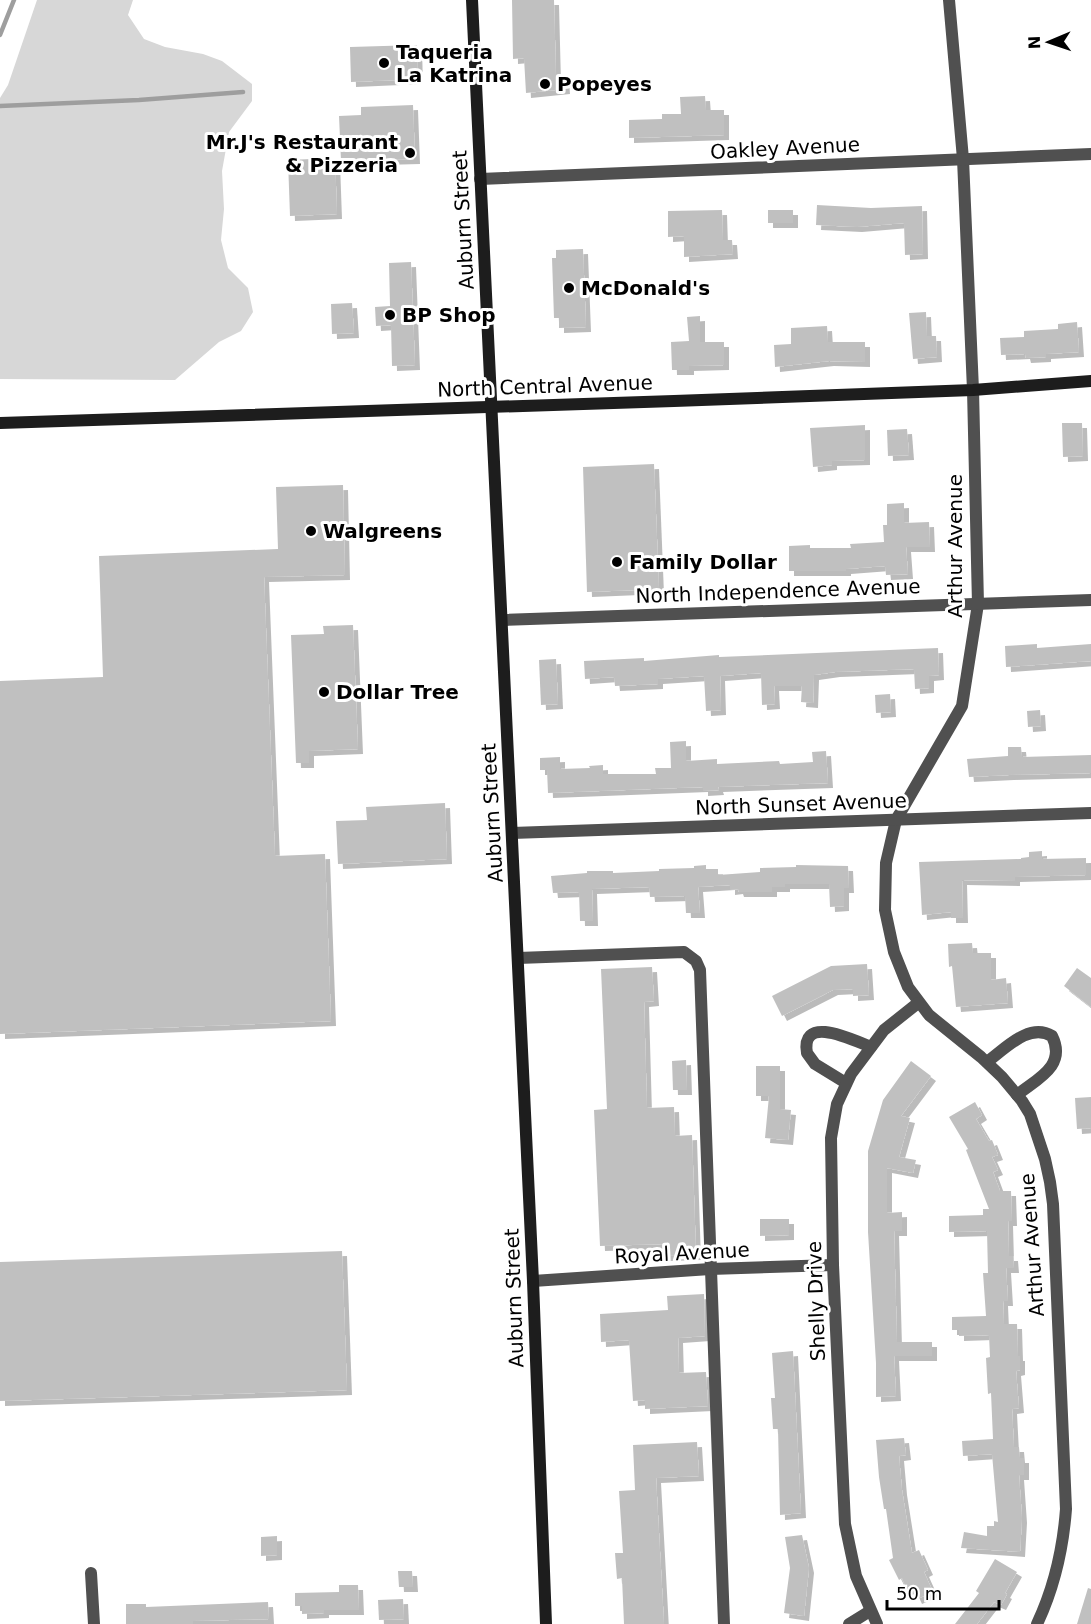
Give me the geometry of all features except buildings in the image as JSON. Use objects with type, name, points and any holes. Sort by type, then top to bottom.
[{"type":"main road","name":"Auburn Street","points":[[472,0],[533,1281],[546,1624]]},
{"type":"main road","name":"North Central Avenue","points":[[0,423],[973,390],[1091,381]]},
{"type":"street","name":"Arthur Avenue","points":[[949,0],[963,159],[973,390],[978,604],[962,706],[896,820],[886,862],[885,910],[894,952],[908,987],[918,1003],[930,1015],[987,1062],[1017,1095],[1030,1114],[1050,1182],[1066,1509],[1063,1539],[1056,1570],[1037,1624]]},
{"type":"street","name":"Oakley Avenue","points":[[480,180],[1091,154]]},
{"type":"street","name":"North Independence Avenue","points":[[502,620],[1091,600]]},
{"type":"street","name":"North Sunset Avenue","points":[[512,833],[1091,813]]},
{"type":"street","points":[[518,958],[684,952],[696,961],[700,970],[724,1624]]},
{"type":"street","name":"Shelly Drive","points":[[877,1624],[856,1576],[845,1524],[833,1266],[831,1138],[837,1104],[854,1068],[884,1030],[918,1003]]},
{"type":"street","points":[[846,1083],[815,1064],[807,1053],[808,1040],[812,1035],[825,1031],[871,1047]]},
{"type":"street","points":[[987,1062],[1033,1031],[1044,1031],[1052,1036],[1056,1051],[1056,1059],[1052,1067],[1017,1095]]},
{"type":"street","name":"Royal Avenue","points":[[533,1281],[710,1269],[833,1266]]},
{"type":"street","points":[[91,1573],[94,1624]]},
{"type":"street","points":[[849,1624],[870,1611]]},
{"type":"shaded area","points":[[37,0],[133,0],[128,15],[144,39],[165,47],[203,54],[222,61],[252,84],[252,101],[229,132],[222,171],[224,209],[221,240],[228,268],[248,288],[253,312],[241,331],[219,342],[175,380],[0,379],[0,98],[8,85]]},
{"type":"waterway","points":[[0,35],[14,0]]},
{"type":"waterway","points":[[0,106],[139,100],[243,92]]},
{"type":"place","name":"Taqueria La Katrina","points":[[384,63]]},
{"type":"place","name":"Popeyes","points":[[545,84]]},
{"type":"place","name":"Mr.J's Restaurant & Pizzeria","points":[[410,153]]},
{"type":"place","name":"McDonald's","points":[[569,288]]},
{"type":"place","name":"BP Shop","points":[[390,315]]},
{"type":"place","name":"Walgreens","points":[[311,531]]},
{"type":"place","name":"Family Dollar","points":[[617,562]]},
{"type":"place","name":"Dollar Tree","points":[[324,692]]}]
